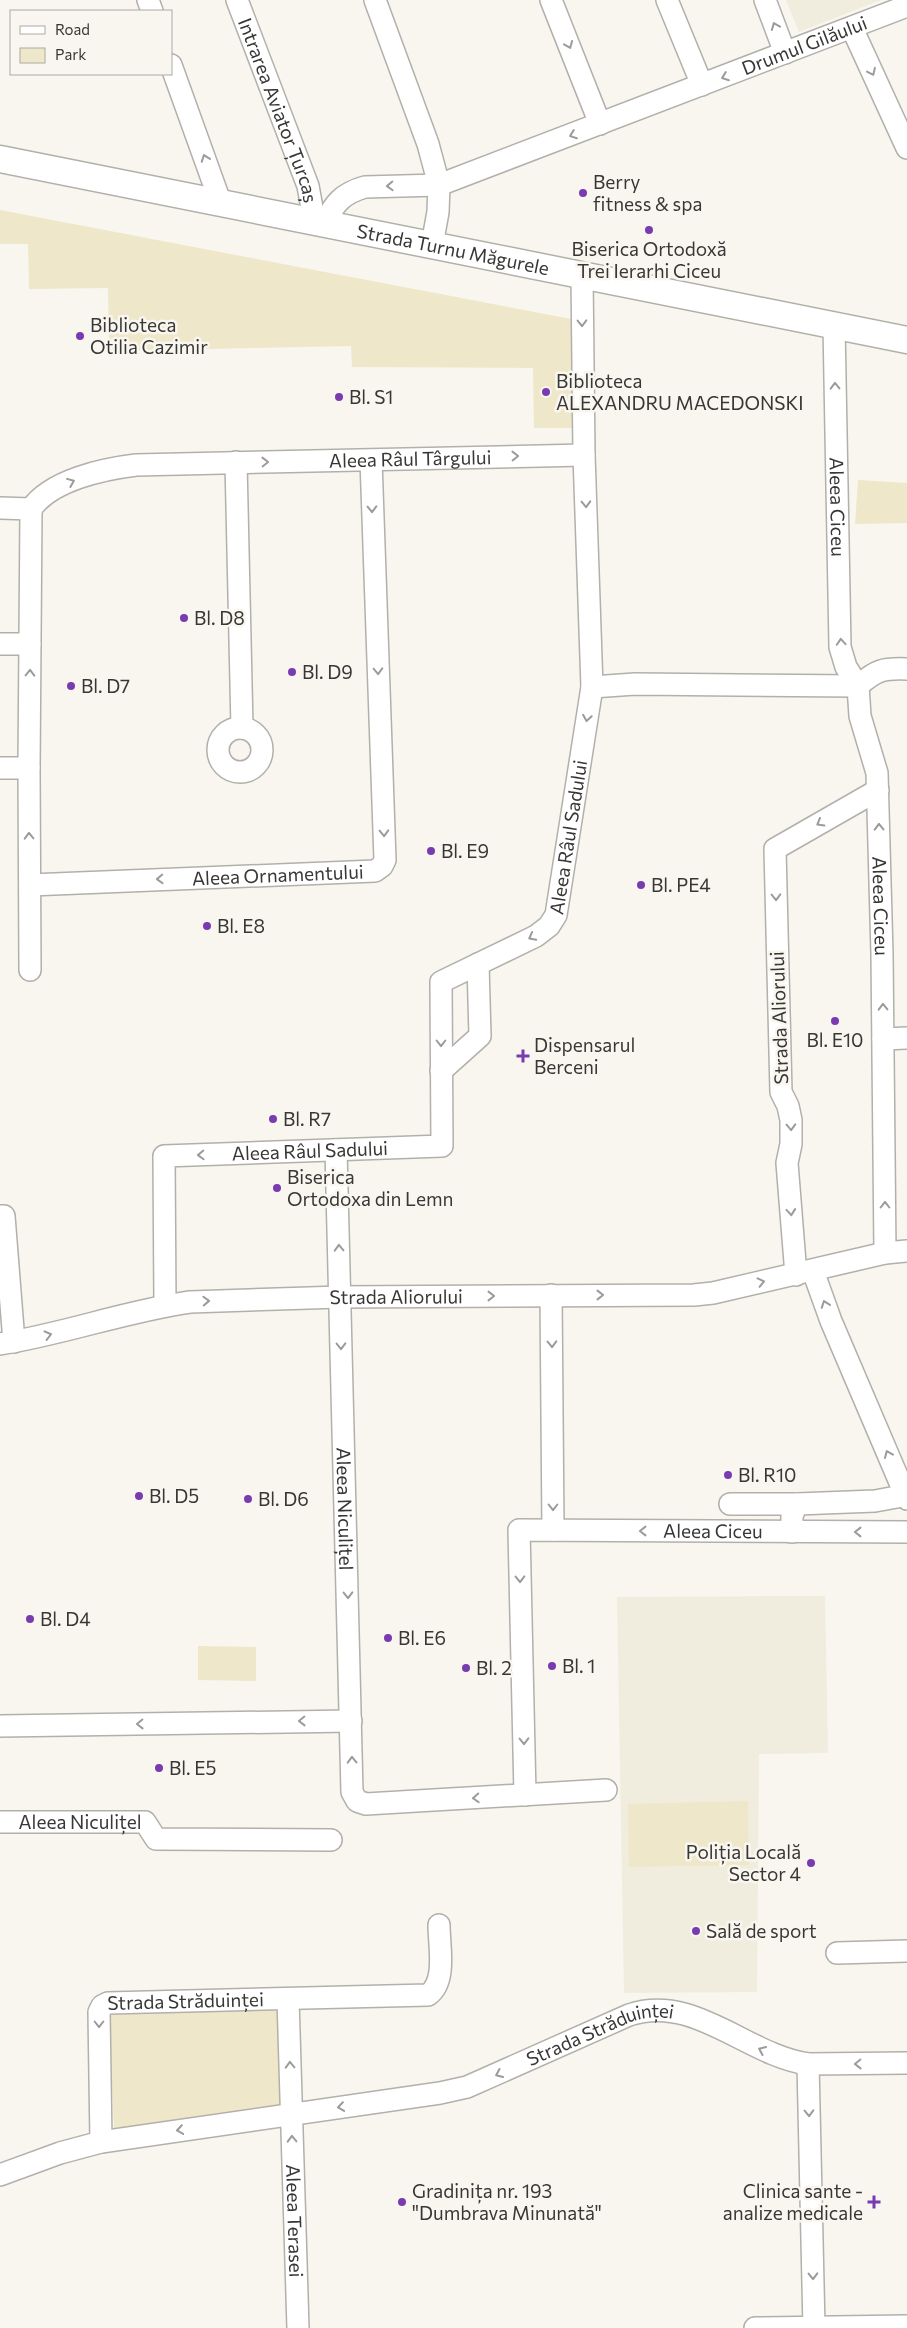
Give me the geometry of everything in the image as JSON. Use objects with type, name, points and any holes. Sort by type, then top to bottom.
[{"type":"main road","name":"Strada Turnu Măgurele","points":[[0,159],[907,340]]},
{"type":"street","name":"Intrarea Aviator Țurcaș","points":[[237,0],[308,186],[312,208],[318,223]]},
{"type":"street","points":[[375,0],[417,112],[439,185],[438,212],[432,245]]},
{"type":"street","points":[[551,0],[600,124]]},
{"type":"street","points":[[667,0],[702,85]]},
{"type":"street","points":[[764,0],[785,53]]},
{"type":"street","name":"Drumul Gilăului","points":[[318,223],[336,202],[355,190],[439,185],[907,6]]},
{"type":"street","points":[[852,28],[907,148]]},
{"type":"street","points":[[172,68],[221,204]]},
{"type":"street","name":"Aleea Râul Sadului","points":[[165,1305],[164,1156],[442,1146],[441,982],[536,936],[549,926],[556,915],[592,687],[584,455],[582,275]]},
{"type":"street","name":"Aleea Ciceu","points":[[834,325],[840,647],[846,667],[858,686],[860,716],[875,761],[878,790],[885,1254]]},
{"type":"street","name":"Aleea Râul Târgului","points":[[31,509],[42,496],[54,489],[94,473],[136,465],[584,455]]},
{"type":"street","name":"Aleea Ornamentului","points":[[30,884],[375,871],[382,866],[385,860],[371,460]]},
{"type":"street","points":[[236,462],[242,728]]},
{"type":"street","points":[[0,508],[31,509],[30,970]]},
{"type":"street","points":[[0,644],[30,644]]},
{"type":"street","points":[[592,687],[635,684],[858,686],[874,672],[886,668],[907,669]]},
{"type":"street","points":[[0,768],[29,768]]},
{"type":"street","name":"Strada Aliorului","points":[[805,1273],[787,1163],[791,1144],[791,1120],[788,1106],[781,1092],[775,849],[878,790]]},
{"type":"street","points":[[441,1071],[480,1036],[478,964]]},
{"type":"street","points":[[883,1039],[907,1038]]},
{"type":"street","name":"Aleea Niculițel","points":[[336,1150],[352,1792],[357,1801],[366,1804],[606,1790]]},
{"type":"street","points":[[0,1216],[4,1216],[7,1343]]},
{"type":"street","name":"Strada Aliorului","points":[[7,1343],[165,1305],[190,1302],[340,1297],[694,1295],[713,1293],[885,1254],[907,1251]]},
{"type":"street","points":[[730,1504],[875,1501],[907,1497],[831,1321],[805,1273]]},
{"type":"street","points":[[551,1295],[553,1530]]},
{"type":"street","points":[[792,1532],[792,1516],[797,1504]]},
{"type":"street","name":"Aleea Ciceu","points":[[525,1795],[518,1530],[907,1532]]},
{"type":"street","points":[[0,1726],[351,1720]]},
{"type":"street","name":"Aleea Niculițel","points":[[0,1822],[145,1822],[156,1839],[331,1840]]},
{"type":"street","name":"Strada Străduinței","points":[[101,2142],[99,2012],[102,2006],[108,2003],[428,1995],[436,1990],[439,1978],[439,1925]]},
{"type":"street","points":[[836,1953],[907,1951]]},
{"type":"street","name":"Strada Străduinței","points":[[288,2000],[292,2114]]},
{"type":"street","name":"Strada Străduinței","points":[[0,2175],[101,2142],[440,2093],[467,2087],[629,2015],[655,2009],[680,2012],[692,2016],[758,2049],[787,2060],[808,2064],[907,2062]]},
{"type":"street","points":[[808,2064],[814,2327]]},
{"type":"street","name":"Aleea Terasei","points":[[292,2114],[298,2328]]},
{"type":"street","points":[[755,2328],[907,2326]]},
{"type":"shaded area","points":[[786,0],[881,0],[799,32]]},
{"type":"shaded area","points":[[825,1596],[828,1753],[759,1754],[757,1992],[624,1993],[617,1597]]},
{"type":"green space","points":[[0,210],[571,319],[573,428],[534,428],[533,368],[352,367],[351,346],[109,351],[108,288],[29,289],[28,244],[0,244]]},
{"type":"green space","points":[[858,480],[907,483],[907,523],[855,524]]},
{"type":"green space","points":[[198,1646],[256,1647],[256,1681],[198,1680]]},
{"type":"green space","points":[[748,1801],[749,1865],[629,1867],[628,1804]]},
{"type":"green space","points":[[283,2006],[286,2104],[114,2129],[109,2013]]},
{"type":"place","name":"Berry fitness & spa","points":[[583,193]]},
{"type":"place","name":"Biserica Ortodoxă Trei Ierarhi Ciceu","points":[[649,230]]},
{"type":"place","name":"Biblioteca Otilia Cazimir","points":[[80,336]]},
{"type":"place","name":"Biblioteca ALEXANDRU MACEDONSKI","points":[[546,392]]},
{"type":"place","name":"Bl. S1","points":[[339,397]]},
{"type":"place","name":"Bl. D8","points":[[184,618]]},
{"type":"place","name":"Bl. D9","points":[[292,672]]},
{"type":"place","name":"Bl. D7","points":[[71,686]]},
{"type":"place","name":"Bl. E9","points":[[431,851]]},
{"type":"place","name":"Bl. PE4","points":[[641,885]]},
{"type":"place","name":"Bl. E8","points":[[207,926]]},
{"type":"place","name":"Bl. E10","points":[[835,1021]]},
{"type":"place","name":"Dispensarul Berceni","points":[[523,1056]]},
{"type":"place","name":"Bl. R7","points":[[273,1119]]},
{"type":"place","name":"Biserica Ortodoxa din Lemn","points":[[277,1188]]},
{"type":"place","name":"Bl. R10","points":[[728,1475]]},
{"type":"place","name":"Bl. D5","points":[[139,1496]]},
{"type":"place","name":"Bl. D6","points":[[248,1499]]},
{"type":"place","name":"Bl. D4","points":[[30,1619]]},
{"type":"place","name":"Bl. E6","points":[[388,1638]]},
{"type":"place","name":"Bl. 1","points":[[552,1666]]},
{"type":"place","name":"Bl. 2","points":[[466,1668]]},
{"type":"place","name":"Bl. E5","points":[[159,1768]]},
{"type":"place","name":"Poliția Locală Sector 4","points":[[811,1863]]},
{"type":"place","name":"Sală de sport","points":[[696,1931]]},
{"type":"place","name":"Gradinița nr. 193 \"Dumbrava Minunată\"","points":[[402,2202]]},
{"type":"place","name":"Clinica sante - analize medicale","points":[[874,2202]]}]
